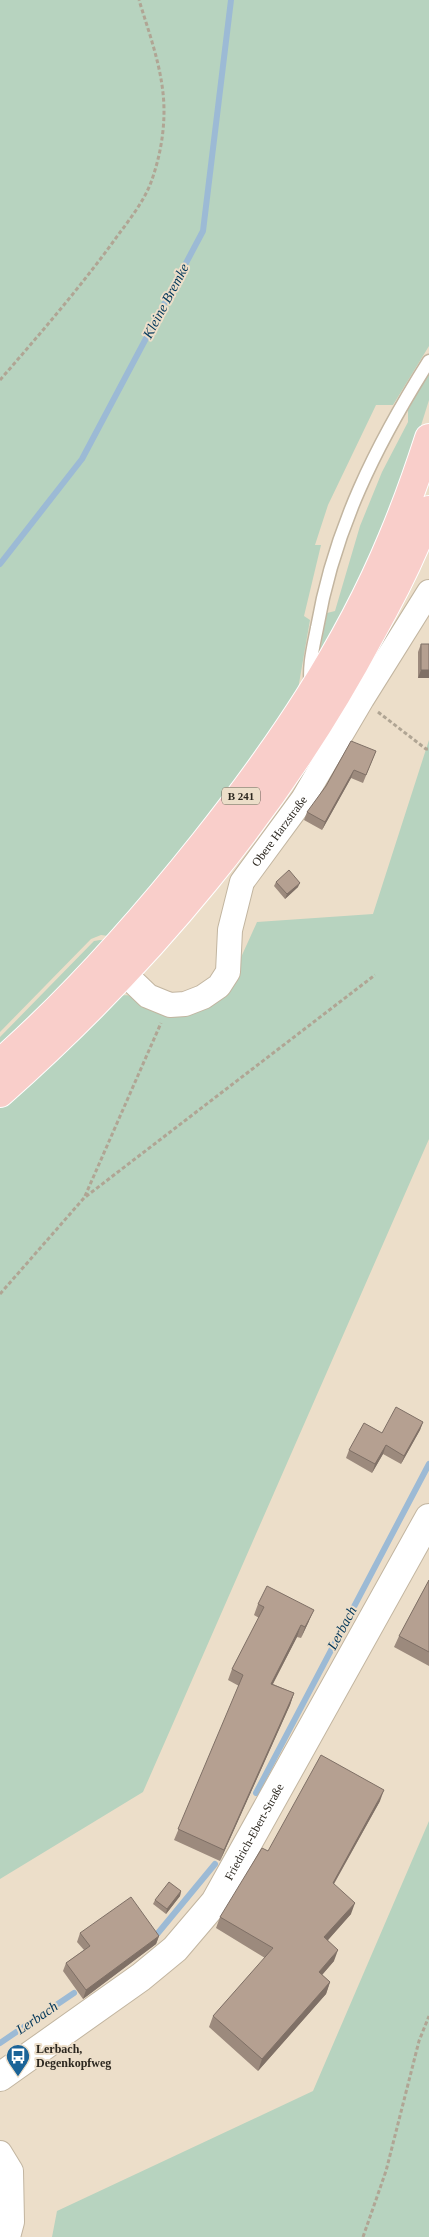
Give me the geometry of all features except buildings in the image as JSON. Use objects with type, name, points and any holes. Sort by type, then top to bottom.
[{"type":"main road","name":"B 241","points":[[0,1063],[60,1006],[151,908],[235,804],[312,692],[364,598],[392,540],[429,438]]},
{"type":"main road","name":"B 241","points":[[0,1093],[70,1028],[124,973],[191,896],[254,817],[331,705],[386,607],[414,548],[429,510]]},
{"type":"street","name":"Obere Harzstraße","points":[[170,1005],[185,1004],[203,998],[219,986],[228,972],[230,930],[242,882],[303,799],[362,699],[429,592]]},
{"type":"street","points":[[124,973],[148,996],[170,1005]]},
{"type":"street","name":"Friedrich-Ebert-Straße","points":[[0,2077],[142,1977],[175,1949],[215,1902],[429,1518]]},
{"type":"street","points":[[0,2153],[10,2171],[12,2222],[8,2237]]},
{"type":"lane","points":[[312,692],[309,673],[319,615],[328,576],[345,520],[369,466],[429,360]]},
{"type":"path","points":[[0,380],[45,329],[92,270],[133,214],[149,186],[160,152],[163,94],[153,46],[139,0]]},
{"type":"path","points":[[362,699],[426,749],[429,749]]},
{"type":"path","points":[[0,1294],[84,1198],[375,975]]},
{"type":"path","points":[[84,1198],[170,1005]]},
{"type":"path","points":[[364,2237],[386,2171],[418,2041],[429,2016]]},
{"type":"green space","points":[[0,0],[429,0],[429,346],[393,405],[376,405],[328,505],[315,545],[321,545],[304,616],[310,620],[296,701],[225,800],[108,936],[101,935],[91,939],[0,1032]]},
{"type":"green space","points":[[429,372],[429,400],[404,480],[354,594],[318,661],[327,613],[335,611],[360,526],[382,472],[408,422],[408,410]]},
{"type":"green space","points":[[429,740],[429,1139],[143,1792],[0,1879],[0,1108],[37,1076],[117,997],[122,995],[133,996],[156,1009],[233,975],[257,922],[373,914]]},
{"type":"green space","points":[[94,941],[108,941],[0,1048],[0,1037]]},
{"type":"green space","points":[[429,1821],[429,2237],[52,2237],[57,2211],[313,2091]]},
{"type":"waterway","name":"Kleine Bremke","points":[[0,564],[82,459],[203,231],[231,0]]},
{"type":"waterway","name":"Lerbach","points":[[256,1793],[429,1464]]},
{"type":"waterway","name":"Lerbach","points":[[158,1933],[215,1864]]},
{"type":"waterway","name":"Lerbach","points":[[0,2043],[74,1993]]},
{"type":"place","name":"Lerbach, Degenkopfweg","points":[[18,2077]]}]
